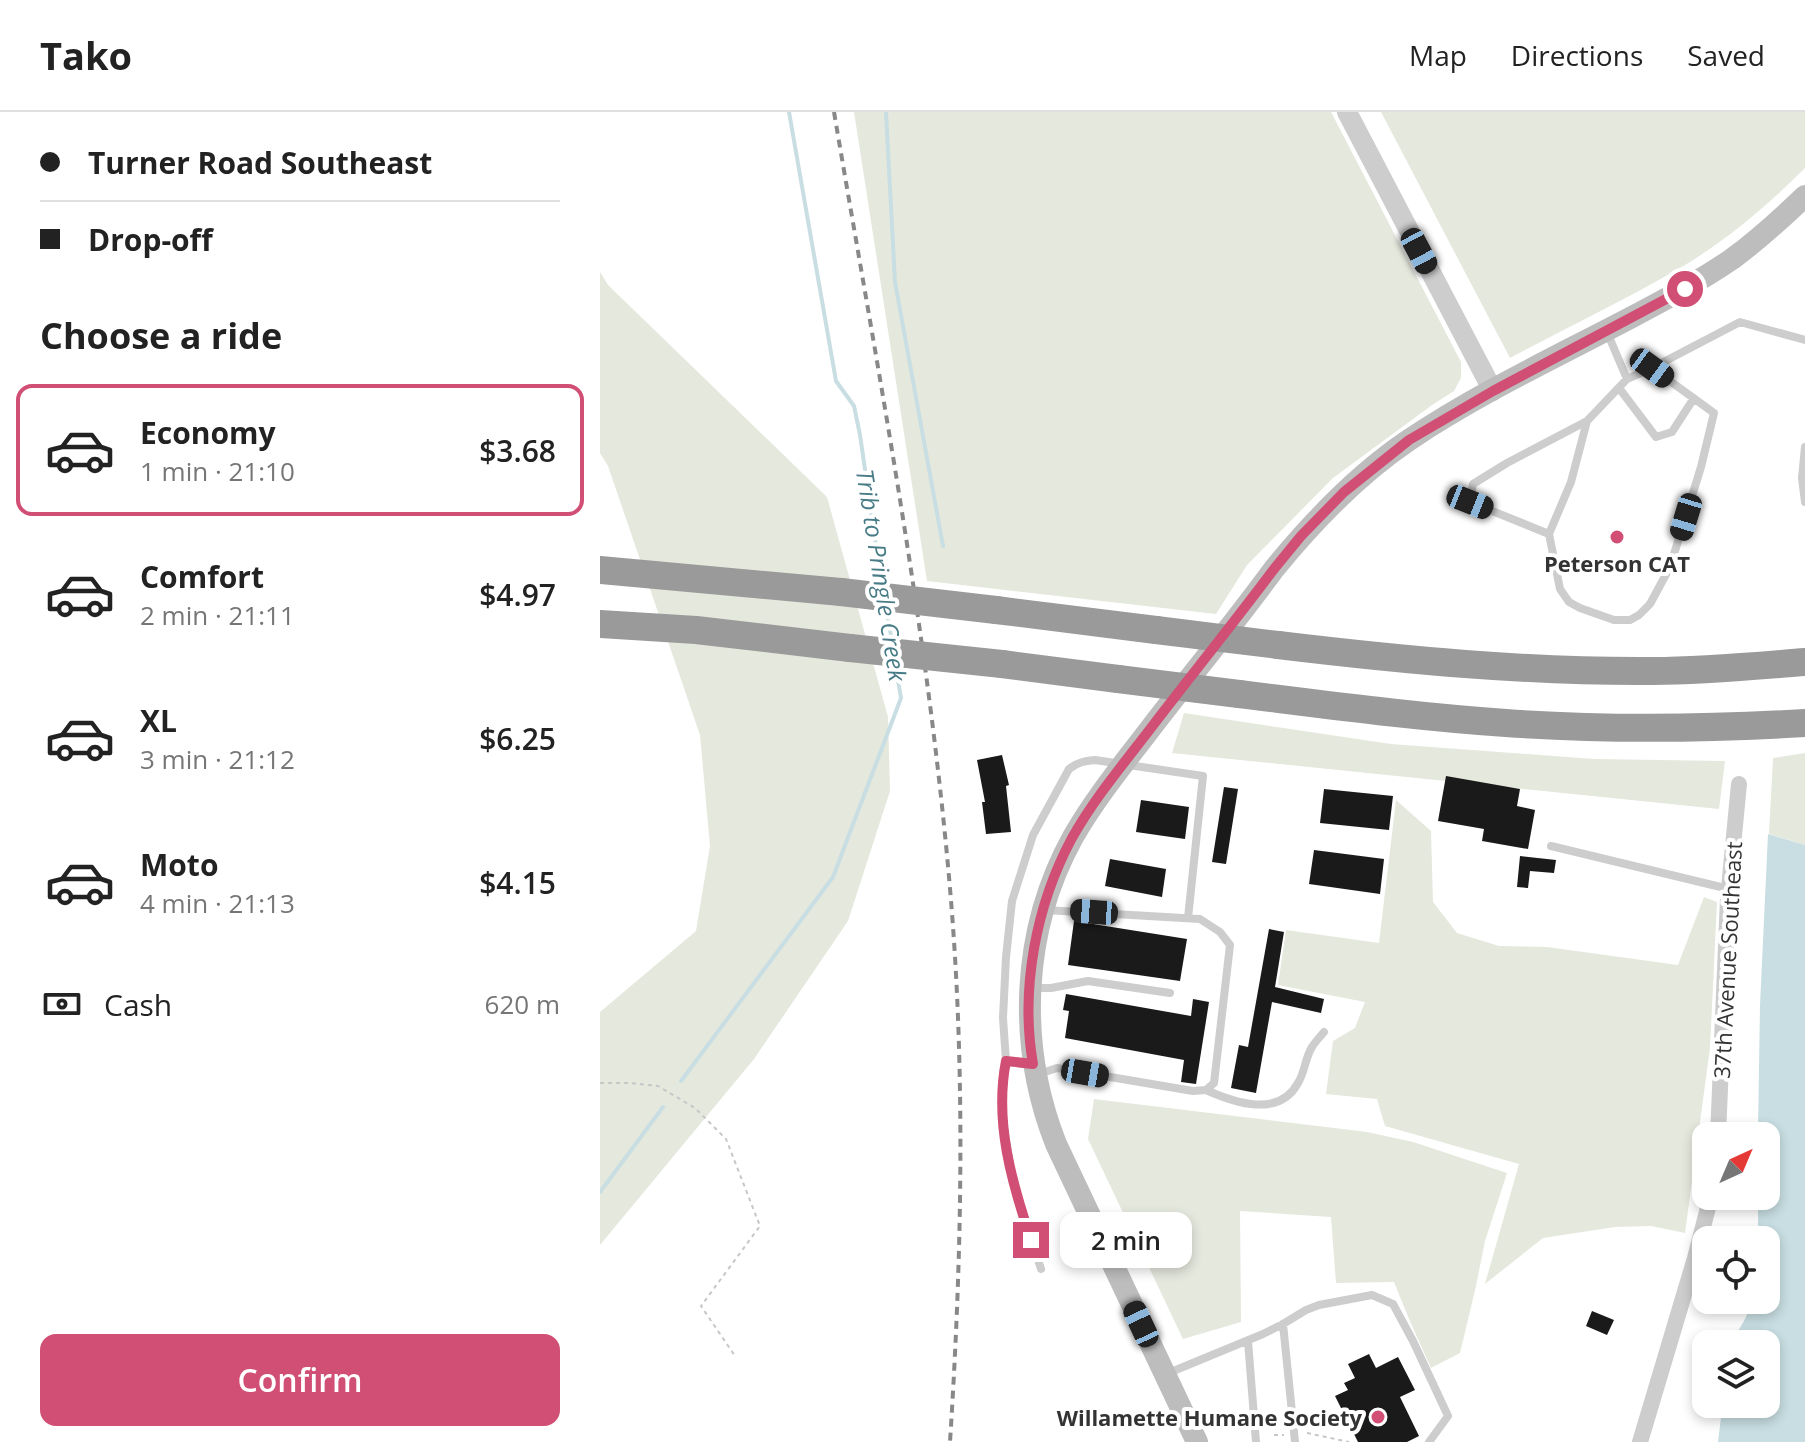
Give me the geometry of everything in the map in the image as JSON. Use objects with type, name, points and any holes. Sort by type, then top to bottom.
[{"type":"highway","points":[[600,570],[841,592],[1399,659],[1540,669],[1655,671],[1805,662]]},
{"type":"highway","points":[[600,624],[696,630],[1411,715],[1508,723],[1662,729],[1805,723]]},
{"type":"main road","points":[[1197,1442],[1056,1144],[1034,1069],[1030,988],[1038,933],[1058,869],[1073,838],[1123,765],[1274,569],[1324,512],[1367,472],[1409,440],[1493,391],[1685,289],[1768,231],[1805,196]]},
{"type":"street","points":[[1347,112],[1493,391]]},
{"type":"street","name":"37th Avenue Southeast","points":[[1719,1122],[1729,889],[1739,784]]},
{"type":"street","points":[[1640,1442],[1707,1210]]},
{"type":"lane","points":[[1549,534],[1470,502],[1473,484],[1587,421],[1627,379],[1740,322],[1805,340]]},
{"type":"lane","points":[[1606,331],[1627,379]]},
{"type":"lane","points":[[1587,421],[1571,482],[1549,534],[1560,589],[1569,602],[1580,608],[1614,620],[1630,620],[1650,604],[1670,567],[1714,413],[1652,368]]},
{"type":"lane","points":[[1619,388],[1656,437],[1672,432],[1694,398]]},
{"type":"lane","points":[[1805,447],[1802,478],[1805,502]]},
{"type":"lane","points":[[1041,1269],[1013,1182],[1004,1133],[1002,1104],[1006,1061],[1003,1018],[1007,943],[1012,901],[1033,835],[1069,769],[1084,761],[1095,760],[1203,776],[1188,918]]},
{"type":"lane","points":[[1551,846],[1729,889]]},
{"type":"lane","points":[[1044,910],[1200,919],[1220,932],[1230,945],[1214,1083],[1206,1090]]},
{"type":"lane","points":[[1030,988],[1051,988],[1088,981],[1170,993]]},
{"type":"lane","points":[[1006,1061],[1034,1069],[1057,1068],[1193,1091],[1206,1090],[1234,1102],[1275,1104],[1287,1098],[1299,1083],[1311,1048],[1324,1032]]},
{"type":"lane","points":[[1165,1375],[1248,1341],[1306,1310],[1372,1295],[1393,1304],[1448,1416],[1429,1442]]},
{"type":"lane","points":[[1283,1324],[1295,1438]]},
{"type":"lane","points":[[1248,1341],[1256,1442]]},
{"type":"path","points":[[600,1083],[658,1086],[695,1108],[726,1139],[760,1226],[701,1306],[735,1356]]},
{"type":"path","points":[[1274,1435],[1295,1438],[1310,1433],[1349,1442]]},
{"type":"shaded area","points":[[854,112],[1331,112],[1461,362],[1461,378],[1454,391],[1333,478],[1247,565],[1216,614],[927,581]]},
{"type":"shaded area","points":[[1381,112],[1805,112],[1805,168],[1746,222],[1697,258],[1510,358]]},
{"type":"shaded area","points":[[600,272],[608,285],[827,497],[888,717],[890,791],[848,921],[754,1059],[600,1245],[600,1012],[696,931],[710,846],[700,735],[608,466],[600,453]]},
{"type":"shaded area","points":[[1184,713],[1391,744],[1594,759],[1725,761],[1719,809],[1172,753]]},
{"type":"shaded area","points":[[1805,753],[1805,845],[1769,834],[1773,758]]},
{"type":"shaded area","points":[[1396,800],[1431,831],[1433,902],[1457,933],[1499,946],[1547,947],[1678,965],[1704,897],[1717,902],[1710,1048],[1700,1122],[1692,1122],[1692,1181],[1685,1233],[1651,1226],[1615,1227],[1543,1238],[1485,1284],[1519,1164],[1385,1126],[1377,1099],[1326,1094],[1333,1041],[1355,1028],[1365,1002],[1278,985],[1286,930],[1379,943]]},
{"type":"shaded area","points":[[1768,834],[1805,845],[1805,1442],[1718,1442],[1721,1418],[1780,1418],[1780,1330],[1738,1330],[1747,1314],[1780,1314],[1780,1226],[1758,1226],[1758,1210],[1780,1210],[1780,1122],[1758,1122]]},
{"type":"shaded area","points":[[1094,1099],[1367,1132],[1413,1142],[1507,1173],[1485,1241],[1460,1353],[1431,1368],[1394,1282],[1336,1283],[1331,1217],[1240,1211],[1241,1322],[1183,1339],[1088,1139]]},
{"type":"building","points":[[1002,755],[1009,785],[1006,786],[1011,832],[986,834],[982,802],[985,802],[977,760]]},
{"type":"building","points":[[1446,776],[1520,789],[1517,806],[1535,810],[1528,849],[1482,841],[1484,829],[1438,821]]},
{"type":"building","points":[[1224,787],[1238,789],[1226,864],[1212,862]]},
{"type":"building","points":[[1324,789],[1393,796],[1389,830],[1320,823]]},
{"type":"building","points":[[1141,800],[1189,807],[1185,839],[1136,832]]},
{"type":"building","points":[[1314,850],[1384,859],[1380,894],[1309,884]]},
{"type":"building","points":[[1520,856],[1556,860],[1554,873],[1530,871],[1528,888],[1517,887]]},
{"type":"building","points":[[1110,859],[1166,869],[1162,897],[1105,886]]},
{"type":"building","points":[[1074,921],[1187,939],[1180,981],[1068,965]]},
{"type":"building","points":[[1269,929],[1284,932],[1275,987],[1324,999],[1321,1013],[1272,1002],[1256,1093],[1231,1088],[1239,1045],[1248,1047]]},
{"type":"building","points":[[1066,994],[1191,1016],[1193,999],[1209,1002],[1196,1084],[1181,1082],[1184,1060],[1065,1038],[1069,1011],[1063,1010]]},
{"type":"building","points":[[1592,1311],[1614,1320],[1607,1335],[1586,1326]]},
{"type":"building","name":"Willamette Humane Society","points":[[1369,1354],[1376,1368],[1398,1357],[1415,1390],[1400,1397],[1419,1436],[1407,1442],[1358,1442],[1335,1396],[1348,1390],[1344,1383],[1355,1378],[1348,1364]]},
{"type":"waterway","name":"Trib to Pringle Creek","points":[[789,112],[836,381],[854,406],[860,435],[882,587]]},
{"type":"waterway","points":[[886,112],[895,282],[943,546]]},
{"type":"waterway","name":"Trib to Pringle Creek","points":[[886,607],[892,642]]},
{"type":"waterway","name":"Trib to Pringle Creek","points":[[681,1081],[833,877],[901,698],[895,663]]},
{"type":"waterway","name":"Trib to Pringle Creek","points":[[600,1192],[663,1107]]},
{"type":"railway","points":[[834,112],[914,589],[949,877],[960,1089],[957,1301],[950,1442]]},
{"type":"place","name":"Peterson CAT","points":[[1617,537]]},
{"type":"place","name":"Willamette Humane Society","points":[[1378,1417]]},
{"type":"route","points":[[1031,1240],[1013,1182],[1004,1133],[1003,1075],[1006,1061],[1033,1064],[1029,996],[1038,933],[1047,899],[1073,838],[1110,782],[1274,569],[1344,492],[1409,440],[1452,414],[1685,289]]}]
